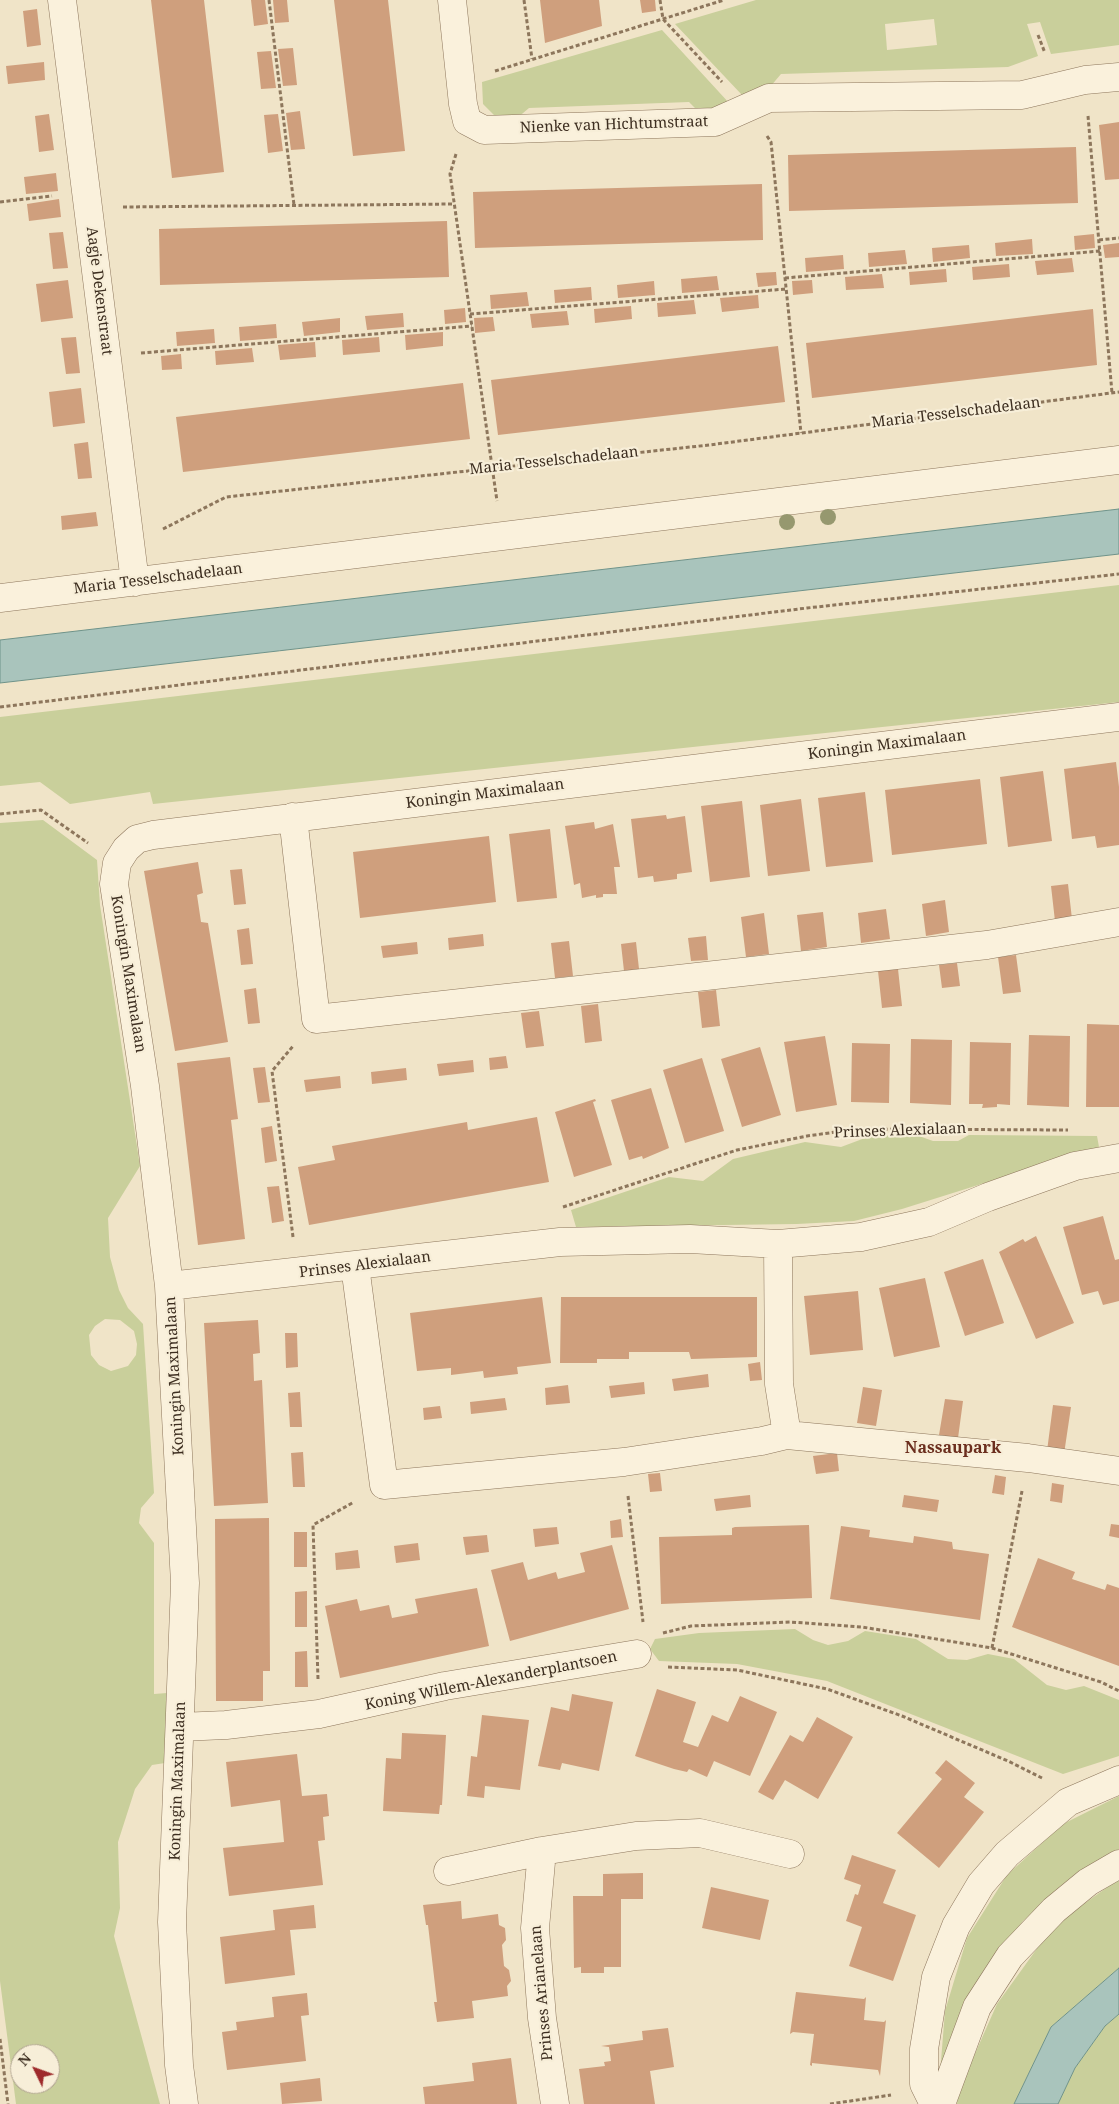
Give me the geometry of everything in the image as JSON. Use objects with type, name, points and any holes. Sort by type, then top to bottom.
[{"type":"street","name":"Aagje Dekenstraat","points":[[62,0],[135,582]]},
{"type":"street","points":[[452,0],[467,121]]},
{"type":"street","name":"Nienke van Hichtumstraat","points":[[467,121],[484,130],[715,122],[769,98],[1022,95],[1085,80],[1119,77]]},
{"type":"street","name":"Maria Tesselschadelaan","points":[[0,598],[1119,460]]},
{"type":"street","name":"Koningin Maximalaan","points":[[184,2104],[178,2065],[172,1922],[185,1583],[170,1286],[145,1086],[114,884],[117,863],[126,849],[137,839],[153,834],[1119,718]]},
{"type":"street","points":[[293,817],[316,1019],[987,945],[1119,922]]},
{"type":"street","name":"Prinses Alexialaan","points":[[170,1286],[560,1242],[690,1239],[778,1244],[861,1237],[929,1222],[988,1197],[1075,1166],[1119,1158]]},
{"type":"street","points":[[778,1244],[779,1384],[787,1435]]},
{"type":"street","points":[[355,1266],[384,1485],[624,1462],[762,1441],[787,1435],[1028,1458],[1119,1471]]},
{"type":"street","name":"Koning Willem-Alexanderplantsoen","points":[[180,1727],[226,1725],[319,1714],[641,1646]]},
{"type":"street","points":[[934,2104],[924,2084],[924,2049],[936,1977],[956,1926],[981,1884],[1007,1854],[1068,1802],[1119,1780]]},
{"type":"street","points":[[448,1871],[542,1851],[636,1836],[700,1833],[790,1854]]},
{"type":"street","name":"Prinses Arianelaan","points":[[542,1851],[534,1928],[542,2018],[555,2104]]},
{"type":"street","points":[[941,2104],[977,2007],[1010,1956],[1054,1910],[1088,1882],[1119,1864]]},
{"type":"path","points":[[270,0],[294,205]]},
{"type":"path","points":[[524,0],[532,59]]},
{"type":"path","points":[[660,0],[662,20],[746,108],[771,142],[801,433]]},
{"type":"path","points":[[461,81],[724,0]]},
{"type":"path","points":[[1085,80],[1112,393]]},
{"type":"path","points":[[467,121],[450,174],[502,536]]},
{"type":"path","points":[[0,202],[72,193],[88,207],[454,204]]},
{"type":"path","points":[[1099,240],[1119,238]]},
{"type":"path","points":[[785,278],[1100,251]]},
{"type":"path","points":[[470,314],[786,289]]},
{"type":"path","points":[[107,356],[472,326]]},
{"type":"path","name":"Maria Tesselschadelaan","points":[[131,546],[226,497],[709,445],[1119,392]]},
{"type":"path","points":[[0,707],[808,608],[1119,574]]},
{"type":"path","points":[[0,814],[41,810],[117,863]]},
{"type":"path","points":[[297,1273],[272,1071],[316,1019]]},
{"type":"path","name":"Prinses Alexialaan","points":[[560,1242],[564,1205],[737,1150],[807,1136],[858,1129],[1074,1130]]},
{"type":"path","points":[[992,1648],[1028,1458]]},
{"type":"path","points":[[624,1462],[641,1646],[691,1626],[790,1622],[862,1627],[992,1648],[1101,1682],[1119,1691]]},
{"type":"path","points":[[319,1714],[312,1525],[384,1485]]},
{"type":"path","name":"Koning Willem-Alexanderplantsoen","points":[[641,1646],[648,1666],[737,1670],[827,1689],[902,1716],[1008,1760],[1047,1780],[1068,1802]]},
{"type":"path","points":[[0,2039],[8,2104]]},
{"type":"path","points":[[830,2104],[892,2095]]},
{"type":"green space","points":[[756,0],[1119,0],[1119,45],[1051,54],[1040,22],[1027,24],[1038,56],[1008,67],[781,74],[770,87],[742,95],[675,24]],"holes":[[[934,19],[937,45],[887,50],[885,24]]]},
{"type":"green space","points":[[662,30],[730,104],[698,111],[689,102],[529,108],[516,119],[498,119],[483,104],[482,82]]},
{"type":"green space","points":[[1119,585],[1119,702],[153,804],[150,792],[70,804],[40,782],[0,786],[0,717]]},
{"type":"green space","points":[[43,820],[97,860],[100,905],[140,1166],[108,1218],[110,1257],[119,1290],[128,1308],[143,1324],[154,1493],[141,1508],[139,1523],[154,1543],[154,1694],[167,1693],[165,1763],[152,1765],[135,1789],[118,1842],[120,1908],[114,1936],[160,2104],[16,2104],[15,2094],[60,2094],[60,2044],[10,2044],[10,2058],[0,1981],[0,823]],"holes":[[[105,1319],[120,1320],[134,1331],[137,1344],[136,1355],[128,1366],[111,1371],[99,1365],[91,1355],[89,1335],[95,1326]]]},
{"type":"green space","points":[[873,1135],[919,1136],[933,1141],[958,1141],[969,1135],[1097,1136],[1099,1147],[902,1209],[854,1221],[797,1224],[576,1227],[571,1210],[669,1177],[703,1181],[733,1159],[805,1142],[841,1147]]},
{"type":"green space","points":[[795,1629],[813,1640],[828,1645],[848,1641],[865,1631],[916,1639],[948,1659],[967,1660],[988,1654],[1014,1659],[1047,1685],[1066,1690],[1084,1686],[1119,1700],[1119,1756],[1063,1774],[827,1681],[737,1664],[659,1661],[650,1649],[655,1639],[699,1633]]},
{"type":"green space","points":[[1119,1796],[1119,1849],[1074,1875],[1023,1921],[986,1969],[939,2086],[945,2011],[967,1938],[1007,1875],[1063,1824]]},
{"type":"green space","points":[[1119,1879],[1119,1968],[1051,2027],[1014,2104],[957,2104],[958,2092],[997,2004],[1054,1925]]},
{"type":"green space","points":[[1119,2014],[1119,2104],[1058,2104],[1075,2068],[1105,2026]]},
{"type":"water","points":[[1119,509],[1119,554],[0,683],[0,640]]},
{"type":"water","points":[[1119,1968],[1119,2014],[1105,2026],[1075,2068],[1058,2104],[1014,2104],[1051,2027]]},
{"type":"building","points":[[151,0],[204,0],[224,172],[172,178]]},
{"type":"building","points":[[251,0],[265,0],[268,24],[254,26]]},
{"type":"building","points":[[273,0],[287,0],[289,22],[275,23]]},
{"type":"building","points":[[334,0],[388,0],[405,151],[353,156]]},
{"type":"building","points":[[540,0],[599,0],[602,26],[545,43]]},
{"type":"building","points":[[640,0],[655,0],[656,11],[642,13]]},
{"type":"building","points":[[37,9],[41,45],[27,47],[23,11]]},
{"type":"building","points":[[293,48],[297,85],[283,86],[278,49]]},
{"type":"building","points":[[271,51],[276,88],[261,89],[257,52]]},
{"type":"building","points":[[44,62],[45,80],[8,84],[6,66]]},
{"type":"building","points":[[300,111],[305,149],[291,150],[286,113]]},
{"type":"building","points":[[49,114],[54,150],[39,152],[35,116]]},
{"type":"building","points":[[278,114],[283,151],[268,153],[264,115]]},
{"type":"building","points":[[1119,122],[1119,179],[1105,180],[1099,125]]},
{"type":"building","points":[[1076,147],[1078,203],[789,211],[788,155]]},
{"type":"building","points":[[56,173],[58,191],[26,194],[24,177]]},
{"type":"building","points":[[762,184],[763,240],[475,248],[473,192]]},
{"type":"building","points":[[59,199],[61,217],[29,221],[27,204]]},
{"type":"building","points":[[447,221],[449,277],[160,285],[159,229]]},
{"type":"building","points":[[63,232],[68,268],[53,269],[49,233]]},
{"type":"building","points":[[1094,234],[1095,248],[1075,250],[1074,236]]},
{"type":"building","points":[[1032,239],[1033,254],[996,256],[995,243]]},
{"type":"building","points":[[1119,243],[1119,257],[1105,258],[1103,245]]},
{"type":"building","points":[[969,245],[970,258],[933,262],[932,248]]},
{"type":"building","points":[[905,250],[907,264],[869,267],[868,253]]},
{"type":"building","points":[[843,255],[844,269],[806,272],[805,258]]},
{"type":"building","points":[[1072,258],[1074,272],[1037,275],[1035,261]]},
{"type":"building","points":[[1009,264],[1010,277],[973,280],[972,267]]},
{"type":"building","points":[[946,269],[947,282],[910,285],[909,272]]},
{"type":"building","points":[[776,272],[777,285],[758,287],[756,273]]},
{"type":"building","points":[[882,274],[884,288],[846,290],[845,277]]},
{"type":"building","points":[[717,276],[719,290],[682,293],[681,279]]},
{"type":"building","points":[[68,280],[73,318],[41,322],[36,284]]},
{"type":"building","points":[[812,280],[813,293],[793,295],[792,281]]},
{"type":"building","points":[[654,281],[655,295],[618,298],[617,285]]},
{"type":"building","points":[[591,287],[592,300],[555,303],[554,290]]},
{"type":"building","points":[[527,292],[529,306],[491,309],[490,295]]},
{"type":"building","points":[[758,295],[759,308],[722,312],[720,298]]},
{"type":"building","points":[[694,300],[696,314],[658,317],[657,303]]},
{"type":"building","points":[[631,306],[632,319],[595,323],[594,309]]},
{"type":"building","points":[[465,308],[466,322],[445,324],[444,310]]},
{"type":"building","points":[[1093,309],[1097,365],[812,398],[806,343]]},
{"type":"building","points":[[567,311],[569,325],[532,328],[530,314]]},
{"type":"building","points":[[403,313],[404,327],[367,330],[365,316]]},
{"type":"building","points":[[493,317],[495,331],[475,333],[474,318]]},
{"type":"building","points":[[340,318],[340,332],[304,336],[302,322]]},
{"type":"building","points":[[276,324],[277,338],[240,341],[239,327]]},
{"type":"building","points":[[214,329],[215,343],[177,346],[176,332]]},
{"type":"building","points":[[443,332],[443,346],[406,350],[405,335]]},
{"type":"building","points":[[76,337],[80,373],[66,374],[61,338]]},
{"type":"building","points":[[379,337],[380,352],[343,355],[342,340]]},
{"type":"building","points":[[315,342],[316,357],[280,360],[278,345]]},
{"type":"building","points":[[778,346],[785,402],[498,435],[491,380]]},
{"type":"building","points":[[252,348],[254,362],[216,365],[215,351]]},
{"type":"building","points":[[181,354],[182,369],[162,370],[161,356]]},
{"type":"building","points":[[463,383],[470,439],[183,472],[176,417]]},
{"type":"building","points":[[81,388],[85,423],[53,427],[49,392]]},
{"type":"building","points":[[88,442],[92,478],[78,479],[74,444]]},
{"type":"building","points":[[96,512],[98,526],[62,530],[61,516]]},
{"type":"building","points":[[1116,762],[1119,787],[1119,845],[1097,848],[1095,836],[1072,839],[1064,769]]},
{"type":"building","points":[[1043,771],[1052,841],[1008,847],[1000,777]]},
{"type":"building","points":[[980,779],[987,844],[892,855],[885,790]]},
{"type":"building","points":[[865,792],[873,862],[826,867],[818,798]]},
{"type":"building","points":[[801,799],[810,871],[768,876],[760,805]]},
{"type":"building","points":[[742,801],[750,877],[710,882],[701,806]]},
{"type":"building","points":[[666,815],[667,819],[685,816],[692,872],[677,874],[677,879],[654,882],[653,876],[638,878],[631,819]]},
{"type":"building","points":[[594,822],[595,829],[613,824],[620,867],[614,867],[617,894],[603,894],[603,897],[596,898],[596,895],[582,898],[580,883],[574,885],[565,826]]},
{"type":"building","points":[[550,829],[557,898],[517,902],[509,834]]},
{"type":"building","points":[[489,836],[496,902],[360,918],[353,852]]},
{"type":"building","points":[[198,862],[203,893],[197,895],[201,922],[208,923],[228,1042],[175,1051],[144,871]]},
{"type":"building","points":[[242,869],[246,904],[234,905],[230,870]]},
{"type":"building","points":[[1068,884],[1072,919],[1055,921],[1051,886]]},
{"type":"building","points":[[945,900],[949,932],[926,936],[922,904]]},
{"type":"building","points":[[886,909],[890,939],[861,943],[858,913]]},
{"type":"building","points":[[823,912],[827,947],[801,951],[797,915]]},
{"type":"building","points":[[764,913],[769,954],[746,957],[741,917]]},
{"type":"building","points":[[249,928],[253,964],[241,965],[237,930]]},
{"type":"building","points":[[483,934],[484,946],[449,950],[448,938]]},
{"type":"building","points":[[706,936],[708,960],[691,961],[688,938]]},
{"type":"building","points":[[569,941],[573,976],[555,978],[551,943]]},
{"type":"building","points":[[417,942],[418,954],[383,958],[381,946]]},
{"type":"building","points":[[636,942],[639,969],[624,971],[621,944]]},
{"type":"building","points":[[1016,955],[1021,992],[1003,994],[998,957]]},
{"type":"building","points":[[957,963],[960,986],[942,988],[939,965]]},
{"type":"building","points":[[898,969],[902,1006],[882,1008],[878,971]]},
{"type":"building","points":[[256,988],[260,1023],[248,1024],[244,990]]},
{"type":"building","points":[[716,990],[720,1026],[702,1028],[698,992]]},
{"type":"building","points":[[598,1004],[602,1041],[585,1043],[581,1006]]},
{"type":"building","points":[[539,1011],[544,1046],[526,1048],[521,1013]]},
{"type":"building","points":[[1087,1024],[1119,1025],[1119,1107],[1086,1107]]},
{"type":"building","points":[[1029,1035],[1070,1036],[1069,1107],[1027,1105]]},
{"type":"building","points":[[825,1036],[837,1105],[796,1112],[784,1042]]},
{"type":"building","points":[[911,1039],[952,1040],[951,1105],[910,1103]]},
{"type":"building","points":[[970,1042],[1011,1043],[1010,1105],[997,1104],[997,1107],[982,1108],[983,1104],[969,1104]]},
{"type":"building","points":[[852,1043],[890,1044],[889,1103],[851,1102]]},
{"type":"building","points":[[760,1047],[781,1115],[742,1127],[721,1059]]},
{"type":"building","points":[[506,1056],[508,1068],[490,1070],[489,1058]]},
{"type":"building","points":[[230,1057],[238,1119],[231,1120],[245,1239],[198,1245],[177,1063]]},
{"type":"building","points":[[702,1058],[724,1131],[685,1143],[663,1070]]},
{"type":"building","points":[[473,1060],[474,1072],[439,1076],[437,1064]]},
{"type":"building","points":[[265,1067],[270,1102],[258,1103],[253,1068]]},
{"type":"building","points":[[406,1068],[407,1080],[372,1084],[371,1072]]},
{"type":"building","points":[[340,1076],[341,1088],[306,1092],[304,1080]]},
{"type":"building","points":[[651,1088],[669,1148],[643,1159],[642,1156],[629,1160],[611,1100]]},
{"type":"building","points":[[595,1099],[596,1101],[593,1102],[612,1165],[574,1177],[555,1112]]},
{"type":"building","points":[[537,1117],[549,1182],[309,1225],[298,1167],[335,1160],[332,1146],[467,1122],[468,1130]]},
{"type":"building","points":[[272,1126],[277,1161],[265,1163],[261,1128]]},
{"type":"building","points":[[279,1186],[284,1221],[272,1223],[267,1187]]},
{"type":"building","points":[[1103,1216],[1115,1260],[1119,1259],[1119,1301],[1103,1305],[1098,1291],[1082,1295],[1063,1227]]},
{"type":"building","points":[[1036,1236],[1074,1323],[1036,1339],[999,1252],[1023,1239],[1025,1242]]},
{"type":"building","points":[[983,1259],[1004,1323],[965,1336],[944,1272]]},
{"type":"building","points":[[925,1278],[940,1347],[894,1357],[879,1288]]},
{"type":"building","points":[[858,1291],[863,1350],[810,1355],[804,1296]]},
{"type":"building","points":[[542,1297],[551,1363],[517,1367],[518,1374],[484,1378],[483,1371],[451,1375],[451,1368],[417,1371],[410,1313]]},
{"type":"building","points":[[561,1297],[757,1297],[757,1357],[691,1359],[689,1352],[629,1352],[629,1359],[597,1359],[597,1363],[560,1363]]},
{"type":"building","points":[[258,1320],[260,1353],[253,1354],[254,1381],[262,1380],[268,1503],[214,1506],[204,1323]]},
{"type":"building","points":[[285,1333],[297,1333],[298,1367],[286,1368]]},
{"type":"building","points":[[760,1362],[762,1380],[750,1381],[748,1364]]},
{"type":"building","points":[[708,1374],[709,1387],[674,1391],[672,1379]]},
{"type":"building","points":[[644,1382],[645,1394],[611,1398],[609,1386]]},
{"type":"building","points":[[568,1385],[570,1403],[546,1405],[545,1388]]},
{"type":"building","points":[[863,1387],[882,1390],[876,1426],[857,1423]]},
{"type":"building","points":[[300,1392],[302,1427],[290,1427],[288,1393]]},
{"type":"building","points":[[505,1398],[507,1410],[471,1414],[470,1402]]},
{"type":"building","points":[[945,1399],[963,1401],[958,1438],[939,1435]]},
{"type":"building","points":[[1053,1405],[1071,1407],[1064,1454],[1047,1451]]},
{"type":"building","points":[[440,1406],[442,1418],[424,1420],[423,1408]]},
{"type":"building","points":[[303,1452],[305,1487],[293,1487],[291,1453]]},
{"type":"building","points":[[837,1453],[839,1471],[816,1474],[813,1456]]},
{"type":"building","points":[[660,1473],[662,1491],[650,1492],[648,1474]]},
{"type":"building","points":[[995,1475],[1006,1477],[1004,1495],[992,1493]]},
{"type":"building","points":[[1052,1483],[1064,1485],[1062,1503],[1050,1501]]},
{"type":"building","points":[[750,1495],[751,1507],[716,1511],[714,1499]]},
{"type":"building","points":[[904,1495],[939,1500],[937,1512],[902,1507]]},
{"type":"building","points":[[269,1518],[270,1671],[263,1671],[263,1701],[216,1701],[215,1519]]},
{"type":"building","points":[[621,1519],[623,1537],[611,1538],[610,1521]]},
{"type":"building","points":[[1111,1524],[1119,1525],[1119,1538],[1109,1536]]},
{"type":"building","points":[[809,1525],[812,1598],[661,1604],[659,1537],[732,1535],[732,1528],[735,1527]]},
{"type":"building","points":[[841,1526],[870,1530],[869,1537],[913,1543],[914,1536],[952,1542],[953,1549],[989,1554],[980,1620],[830,1599]]},
{"type":"building","points":[[557,1527],[559,1544],[535,1547],[533,1529]]},
{"type":"building","points":[[294,1532],[307,1532],[307,1567],[294,1567]]},
{"type":"building","points":[[487,1535],[489,1552],[466,1555],[463,1537]]},
{"type":"building","points":[[418,1543],[420,1560],[396,1563],[394,1546]]},
{"type":"building","points":[[612,1545],[629,1609],[510,1641],[491,1570],[523,1562],[528,1580],[556,1572],[558,1579],[585,1572],[580,1553]]},
{"type":"building","points":[[358,1550],[360,1568],[336,1570],[335,1553]]},
{"type":"building","points":[[1038,1558],[1075,1572],[1072,1579],[1105,1590],[1107,1584],[1119,1588],[1119,1666],[1012,1627]]},
{"type":"building","points":[[477,1588],[489,1646],[340,1678],[325,1606],[357,1599],[360,1611],[389,1605],[392,1618],[418,1613],[415,1599]]},
{"type":"building","points":[[307,1591],[307,1627],[295,1627],[295,1592]]},
{"type":"building","points":[[307,1651],[308,1687],[295,1687],[295,1652]]},
{"type":"building","points":[[657,1689],[696,1702],[683,1742],[698,1747],[712,1715],[728,1722],[740,1696],[777,1712],[750,1776],[714,1761],[707,1777],[689,1769],[687,1772],[674,1769],[635,1756]]},
{"type":"building","points":[[572,1694],[613,1702],[599,1771],[562,1763],[560,1770],[538,1766],[551,1707],[569,1711]]},
{"type":"building","points":[[482,1715],[529,1720],[520,1790],[485,1786],[484,1798],[467,1796],[471,1756],[477,1757]]},
{"type":"building","points":[[817,1717],[853,1737],[818,1799],[785,1780],[773,1800],[758,1792],[790,1735],[803,1742]]},
{"type":"building","points":[[402,1733],[446,1735],[442,1805],[440,1805],[439,1814],[383,1811],[386,1758],[401,1759]]},
{"type":"building","points":[[297,1754],[302,1796],[327,1794],[329,1816],[323,1817],[325,1840],[318,1841],[323,1885],[229,1896],[223,1848],[284,1842],[280,1800],[231,1807],[226,1762]]},
{"type":"building","points":[[946,1760],[975,1783],[964,1797],[984,1812],[939,1868],[897,1833],[942,1779],[935,1773]]},
{"type":"building","points":[[852,1855],[896,1870],[883,1903],[916,1915],[893,1981],[849,1966],[862,1927],[846,1921],[855,1894],[858,1895],[861,1885],[844,1879]]},
{"type":"building","points":[[643,1873],[643,1899],[621,1899],[621,1967],[604,1967],[604,1973],[581,1973],[581,1967],[574,1968],[573,1896],[603,1896],[603,1874]]},
{"type":"building","points":[[711,1887],[769,1900],[760,1940],[702,1928]]},
{"type":"building","points":[[461,1901],[462,1919],[498,1914],[499,1925],[505,1928],[506,1940],[502,1945],[504,1966],[509,1970],[511,1981],[507,1986],[508,1996],[472,2001],[474,2018],[437,2022],[434,2002],[437,2002],[428,1925],[426,1925],[423,1905]]},
{"type":"building","points":[[314,1905],[316,1928],[290,1930],[295,1975],[225,1984],[220,1937],[275,1930],[273,1910]]},
{"type":"building","points":[[796,1992],[864,1999],[866,1997],[864,2020],[884,2022],[886,2020],[880,2076],[878,2070],[812,2063],[812,2066],[810,2065],[814,2034],[793,2032],[790,2034]]},
{"type":"building","points":[[307,1993],[309,2015],[301,2016],[306,2061],[227,2070],[222,2032],[237,2030],[236,2022],[274,2017],[272,1997]]},
{"type":"building","points":[[668,2028],[674,2067],[650,2071],[655,2104],[584,2104],[579,2069],[605,2066],[604,2062],[611,2061],[609,2047],[601,2046],[643,2040],[642,2031]]},
{"type":"building","points":[[511,2058],[517,2104],[425,2104],[423,2087],[474,2081],[472,2063]]},
{"type":"building","points":[[320,2078],[322,2101],[282,2104],[280,2083]]},
{"type":"district","name":"Nassaupark","points":[[953,1448]]}]
